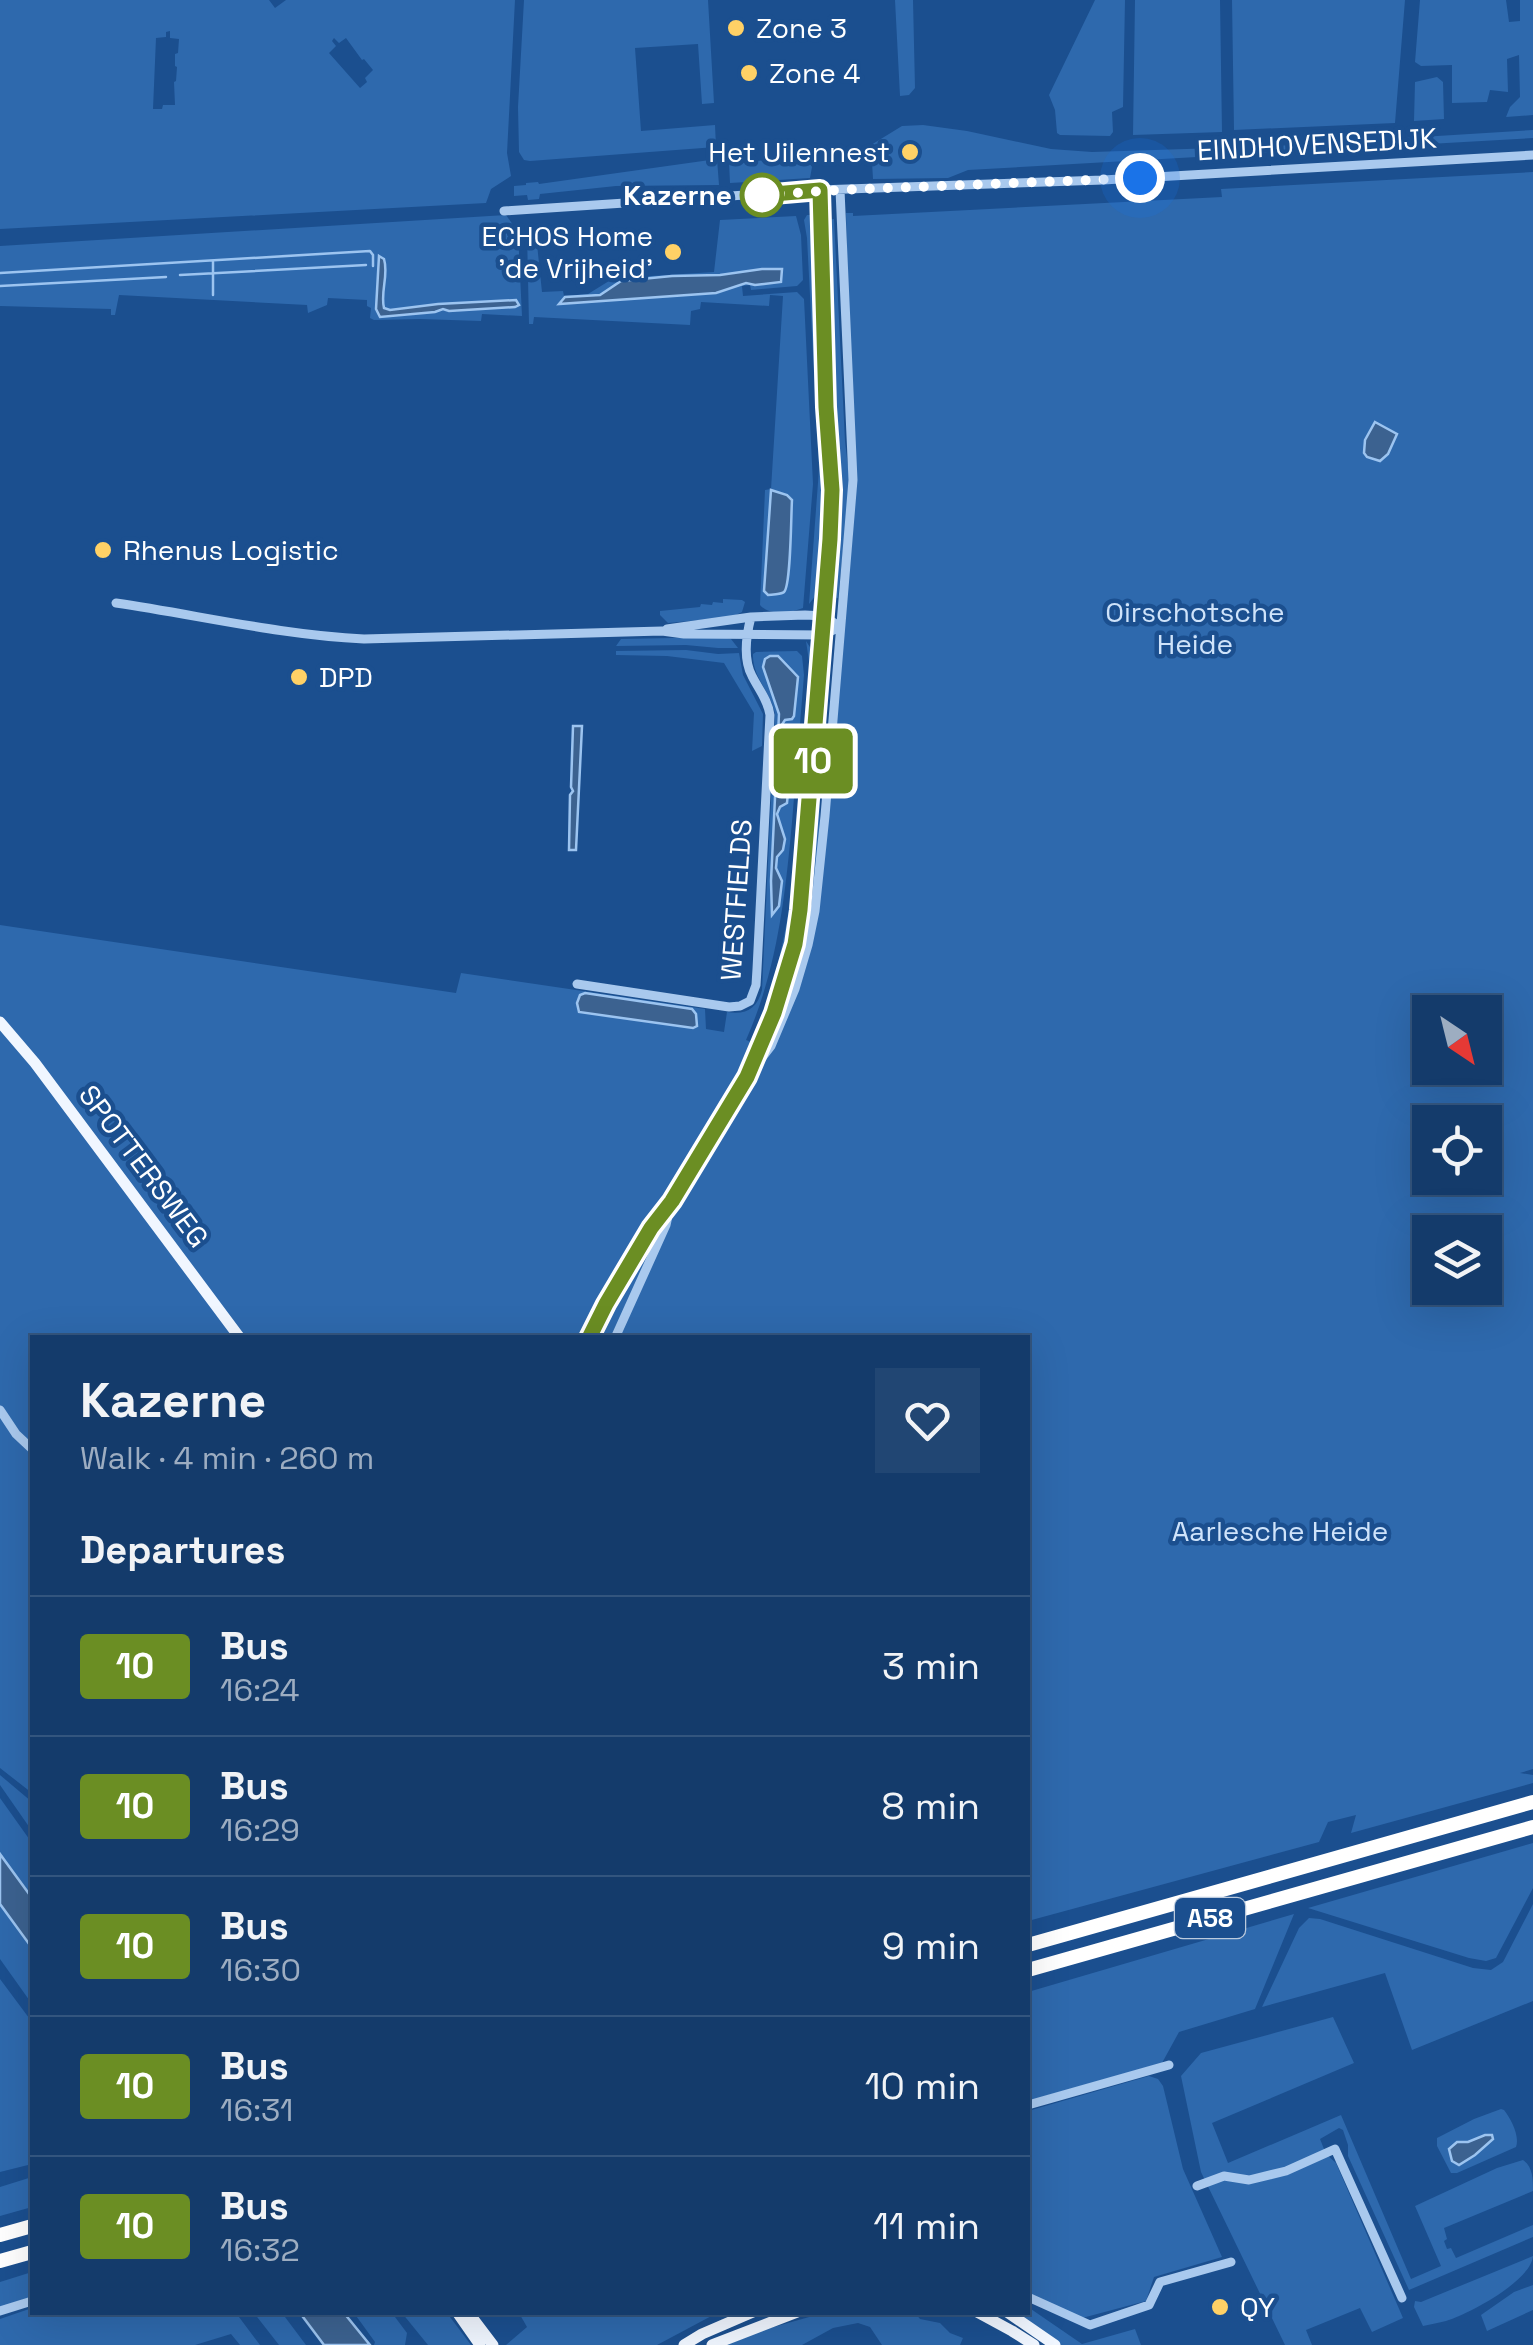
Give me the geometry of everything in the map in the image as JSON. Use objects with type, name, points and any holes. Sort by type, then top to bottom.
[{"type":"highway","name":"A58","points":[[1030,1943],[1533,1802]]},
{"type":"highway","name":"A58","points":[[1030,1969],[1533,1827]]},
{"type":"highway","points":[[0,2235],[30,2227]]},
{"type":"highway","points":[[0,2261],[30,2253]]},
{"type":"main road","name":"SPOTTERSWEG","points":[[3,1028],[35,1063],[239,1335]]},
{"type":"main road","points":[[459,2315],[480,2345]]},
{"type":"main road","points":[[470,2315],[492,2345]]},
{"type":"main road","points":[[684,2345],[747,2315]]},
{"type":"main road","points":[[712,2345],[789,2315]]},
{"type":"main road","points":[[982,2315],[1034,2345]]},
{"type":"main road","points":[[1011,2315],[1055,2345]]},
{"type":"street","name":"EINDHOVENSEDIJK","points":[[504,211],[820,190],[1104,180],[1533,154]]},
{"type":"street","points":[[747,1077],[774,1013],[798,927],[824,635],[832,490],[820,190]]},
{"type":"street","points":[[590,1335],[651,1228],[771,1046],[796,989],[812,928],[853,480],[840,190]]},
{"type":"street","points":[[116,603],[181,616],[364,639],[662,630],[751,617],[824,616],[840,627]]},
{"type":"street","name":"WESTFIELDS","points":[[578,984],[729,1007],[750,1001],[758,969],[770,715],[748,665],[747,632],[751,617]]},
{"type":"street","points":[[662,630],[684,634],[824,635],[840,627]]},
{"type":"street","points":[[616,1335],[666,1225],[672,1201]]},
{"type":"street","points":[[0,1410],[30,1447]]},
{"type":"street","points":[[1030,2104],[1169,2066]]},
{"type":"street","points":[[1198,2186],[1224,2176],[1250,2180],[1286,2171],[1336,2149],[1402,2298]]},
{"type":"street","points":[[1030,2298],[1090,2324],[1149,2305],[1160,2282],[1231,2262]]},
{"type":"street","points":[[0,2310],[30,2302]]},
{"type":"green space","points":[[0,0],[269,0],[275,8],[286,0],[515,0],[507,153],[511,176],[491,189],[486,203],[0,229]],"holes":[[[170,31],[170,38],[179,39],[175,54],[175,105],[153,109],[156,38],[166,37]],[[334,38],[339,43],[346,38],[373,70],[360,88],[329,53],[336,46]]]},
{"type":"green space","points":[[524,0],[708,0],[714,103],[702,104],[698,44],[635,48],[641,131],[715,125],[716,147],[524,160],[519,152],[518,107]]},
{"type":"green space","points":[[895,0],[913,0],[915,88],[909,95],[900,96]]},
{"type":"green space","points":[[1095,0],[1125,0],[1123,107],[1112,112],[1110,136],[1060,135],[1049,95]]},
{"type":"green space","points":[[1135,0],[1220,0],[1222,132],[1133,135]]},
{"type":"green space","points":[[1232,0],[1405,0],[1395,123],[1234,130]]},
{"type":"green space","points":[[1420,0],[1506,0],[1509,22],[1520,21],[1520,0],[1533,0],[1533,115],[1506,117],[1520,97],[1519,55],[1507,59],[1508,92],[1490,90],[1487,102],[1452,103],[1452,65],[1421,66],[1415,62]]},
{"type":"green space","points":[[1437,77],[1443,82],[1444,119],[1414,121],[1415,82]]},
{"type":"green space","points":[[923,125],[1051,149],[1092,152],[1276,146],[1533,130],[1533,138],[968,170],[948,178],[873,179],[871,145],[902,126]]},
{"type":"green space","points":[[800,156],[812,167],[810,178],[730,183],[729,162]]},
{"type":"green space","points":[[717,159],[719,185],[616,186],[540,194],[539,199],[528,200],[527,195],[514,196],[514,186],[526,183]]},
{"type":"green space","points":[[1533,172],[1533,1769],[1520,1773],[1533,1775],[1533,1783],[1351,1833],[1356,1815],[1328,1822],[1319,1842],[1030,1920],[1030,1335],[30,1335],[30,1791],[0,1768],[0,925],[456,993],[461,973],[705,1009],[706,1029],[724,1032],[727,1012],[750,1009],[762,990],[775,714],[755,670],[753,654],[797,651],[802,656],[804,675],[786,878],[772,960],[746,1040],[751,1042],[779,958],[795,868],[810,668],[806,641],[817,658],[795,924],[784,973],[759,1043],[774,1045],[809,956],[853,531],[846,213],[853,216],[1222,197],[1221,189]],"holes":[[[776,656],[797,674],[787,719],[781,726],[782,751],[791,760],[787,804],[777,814],[785,840],[777,860],[782,881],[773,914],[779,711]]]},
{"type":"green space","points":[[506,215],[518,232],[522,316],[482,314],[481,321],[374,320],[370,318],[367,300],[328,298],[327,305],[308,313],[307,305],[119,295],[115,315],[111,315],[111,309],[0,306],[0,246]]},
{"type":"green space","points":[[807,215],[813,221],[825,461],[819,583],[809,604],[819,469],[804,220]]},
{"type":"green space","points":[[796,216],[801,235],[803,280],[797,286],[751,290],[750,285],[742,286],[743,296],[797,292],[804,299],[813,484],[803,608],[792,611],[774,612],[760,605],[765,490],[771,489],[783,296],[770,295],[769,306],[701,302],[700,309],[691,311],[690,325],[534,317],[533,324],[529,324],[527,233],[532,232],[537,244],[542,292],[563,291],[564,296],[588,294],[620,278],[714,272],[720,220]],"holes":[[[720,275],[755,285],[746,283],[716,293],[560,303],[565,297],[600,295],[621,281]],[[771,490],[790,534],[790,557],[786,589],[768,595],[764,591]]]},
{"type":"green space","points":[[834,219],[850,485],[838,598],[829,597],[837,464],[825,220]]},
{"type":"green space","points":[[723,599],[745,602],[742,612],[732,617],[668,623],[660,615],[660,611],[723,603]]},
{"type":"green space","points":[[621,639],[731,639],[738,648],[616,646]]},
{"type":"green space","points":[[616,651],[739,653],[743,675],[763,714],[762,746],[752,751],[754,713],[724,663],[616,655]]},
{"type":"green space","points":[[825,657],[830,657],[814,894],[799,969],[771,1037],[767,1035],[790,974]]},
{"type":"green space","points":[[0,1775],[30,1800],[30,1828],[0,1785]]},
{"type":"green space","points":[[0,1798],[30,1840],[30,1895],[0,1854]]},
{"type":"green space","points":[[1533,1843],[1533,1888],[1496,1958],[1486,1961],[1308,1908]]},
{"type":"green space","points":[[0,1904],[30,1945],[30,2001],[0,1959]]},
{"type":"green space","points":[[1533,1904],[1533,2001],[1412,2050],[1385,1973],[1262,2007],[1299,1928],[1309,1918],[1473,1968],[1491,1970],[1503,1962]]},
{"type":"green space","points":[[1294,1914],[1255,2009],[1179,2032],[1162,2063],[1030,2100],[1030,1991]]},
{"type":"green space","points":[[0,1979],[30,2019],[30,2164],[0,2172]]},
{"type":"green space","points":[[1333,2017],[1354,2063],[1212,2123],[1228,2163],[1341,2115],[1411,2279],[1441,2266],[1415,2206],[1523,2160],[1531,2170],[1533,2191],[1444,2228],[1444,2241],[1456,2258],[1533,2225],[1533,2237],[1409,2290],[1339,2128],[1320,2139],[1326,2154],[1336,2163],[1403,2318],[1372,2332],[1360,2308],[1306,2330],[1312,2345],[1285,2345],[1201,2172],[1181,2076],[1201,2053]]},
{"type":"green space","points":[[1149,2076],[1158,2079],[1183,2169],[1222,2257],[1154,2277],[1146,2301],[1082,2318],[1030,2296],[1030,2110]]},
{"type":"green space","points":[[1501,2109],[1514,2128],[1516,2147],[1451,2173],[1437,2138]]},
{"type":"green space","points":[[30,2178],[30,2208],[0,2216],[0,2187]]},
{"type":"green space","points":[[1533,2256],[1522,2276],[1483,2304],[1443,2322],[1423,2326],[1415,2301],[1421,2302]]},
{"type":"green space","points":[[30,2273],[30,2299],[0,2308],[0,2282]]},
{"type":"green space","points":[[1533,2285],[1533,2310],[1487,2331],[1481,2315],[1514,2292]]},
{"type":"green space","points":[[1030,2308],[1082,2344],[1135,2329],[1141,2345],[1058,2345],[1016,2315],[1030,2315]]},
{"type":"green space","points":[[30,2309],[30,2315],[238,2315],[260,2345],[240,2345],[231,2334],[195,2345],[0,2345],[0,2319]]},
{"type":"green space","points":[[256,2315],[284,2315],[306,2345],[279,2345]]},
{"type":"green space","points":[[355,2315],[394,2315],[407,2333],[405,2345],[374,2345]]},
{"type":"green space","points":[[404,2315],[448,2315],[471,2345],[428,2345]]},
{"type":"green space","points":[[520,2315],[713,2315],[657,2345],[506,2345],[527,2327]]},
{"type":"green space","points":[[816,2315],[917,2315],[940,2323],[963,2338],[960,2345],[882,2345],[870,2327],[858,2323],[833,2328],[802,2345],[727,2345],[756,2332]]},
{"type":"shaded area","points":[[379,256],[385,265],[384,308],[516,300],[519,305],[380,317],[376,309]]},
{"type":"shaded area","points":[[782,269],[781,282],[746,283],[716,293],[559,304],[565,297],[600,295],[621,281]]},
{"type":"shaded area","points":[[1375,422],[1397,434],[1388,454],[1380,461],[1364,453],[1365,440]]},
{"type":"shaded area","points":[[771,490],[792,500],[786,587],[783,593],[768,595],[764,591]]},
{"type":"shaded area","points":[[770,656],[778,656],[798,677],[794,716],[781,726],[782,751],[791,760],[787,803],[777,814],[785,839],[776,868],[782,881],[779,906],[772,915],[779,714],[763,667]]},
{"type":"shaded area","points":[[573,726],[582,726],[576,850],[569,850],[573,791]]},
{"type":"shaded area","points":[[585,993],[692,1009],[697,1026],[579,1012],[577,1003]]},
{"type":"shaded area","points":[[0,1854],[30,1895],[30,1945],[0,1904]]},
{"type":"shaded area","points":[[1492,2135],[1493,2139],[1475,2155],[1459,2165],[1452,2161],[1449,2149],[1457,2142]]},
{"type":"shaded area","points":[[302,2315],[346,2315],[370,2345],[324,2345]]},
{"type":"waterway","points":[[0,273],[370,251],[373,266]]},
{"type":"waterway","points":[[213,262],[213,295]]},
{"type":"waterway","points":[[180,275],[366,265]]},
{"type":"waterway","points":[[0,286],[166,277]]},
{"type":"bus line","name":"10","points":[[590,1335],[651,1228],[672,1201],[747,1077],[774,1013],[795,944],[828,585],[832,490],[820,190],[761,195]]},
{"type":"place","name":"Zone 3","points":[[736,28]]},
{"type":"place","name":"Zone 4","points":[[749,73]]},
{"type":"place","name":"Het Uilennest","points":[[910,152]]},
{"type":"place","name":"Kazerne","points":[[762,195]]},
{"type":"place","name":"ECHOS Home 'de Vrijheid'","points":[[673,252]]},
{"type":"place","name":"Rhenus Logistic","points":[[103,550]]},
{"type":"place","name":"DPD","points":[[299,677]]},
{"type":"place","name":"QY","points":[[1220,2307]]},
{"type":"route","points":[[762,195],[1140,178]]},
{"type":"park label","name":"Oirschotsche Heide","points":[[1195,628]]},
{"type":"park label","name":"Aarlesche Heide","points":[[1280,1531]]}]
